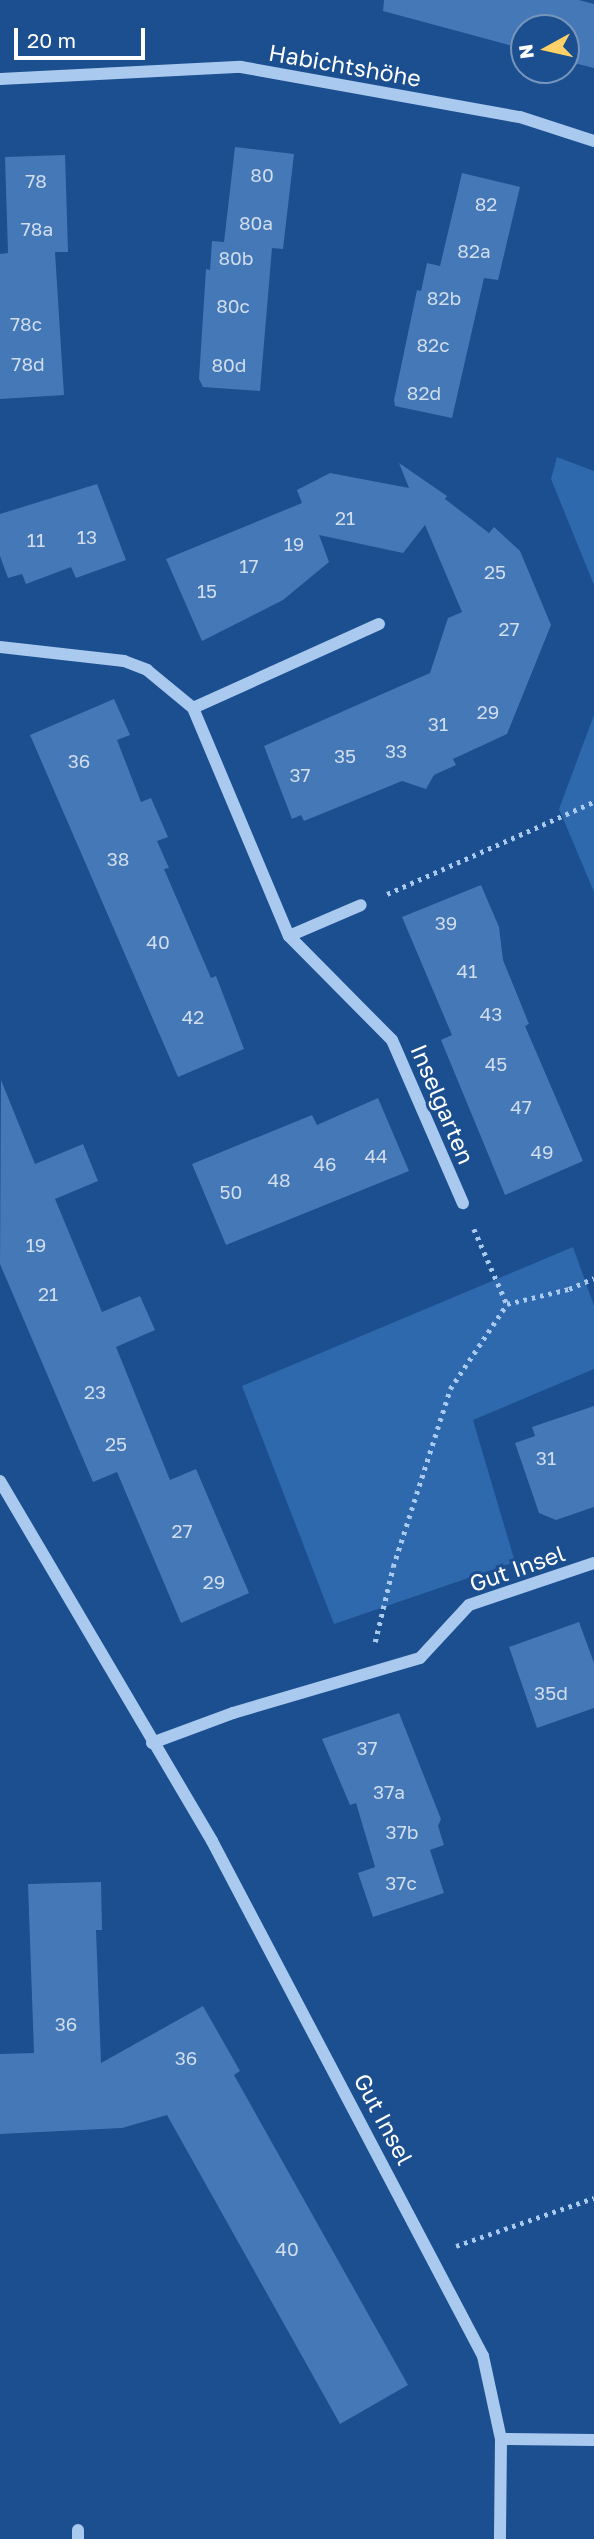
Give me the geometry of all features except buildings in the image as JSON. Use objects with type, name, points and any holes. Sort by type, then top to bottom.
[{"type":"street","name":"Habichtshöhe","points":[[0,79],[241,67],[520,117],[594,141]]},
{"type":"street","points":[[192,708],[379,624]]},
{"type":"street","name":"Inselgarten","points":[[0,647],[124,661],[147,670],[192,708],[289,936],[392,1040],[463,1203]]},
{"type":"street","points":[[289,936],[361,905]]},
{"type":"street","name":"Gut Insel","points":[[0,1481],[212,1841],[432,2254],[483,2356],[501,2439],[500,2539]]},
{"type":"street","name":"Gut Insel","points":[[152,1743],[233,1713],[420,1658],[469,1605],[594,1563]]},
{"type":"street","points":[[501,2439],[594,2440]]},
{"type":"path","points":[[361,905],[594,803]]},
{"type":"path","points":[[463,1203],[507,1304]]},
{"type":"path","points":[[368,1675],[393,1567],[450,1389],[507,1304],[569,1289],[594,1278]]},
{"type":"path","points":[[432,2254],[594,2198]]},
{"type":"shaded area","points":[[557,457],[594,471],[594,585],[551,479]]},
{"type":"shaded area","points":[[594,715],[594,892],[559,809]]},
{"type":"shaded area","points":[[573,1247],[594,1306],[594,1369],[473,1420],[515,1562],[334,1624],[242,1386]]}]
